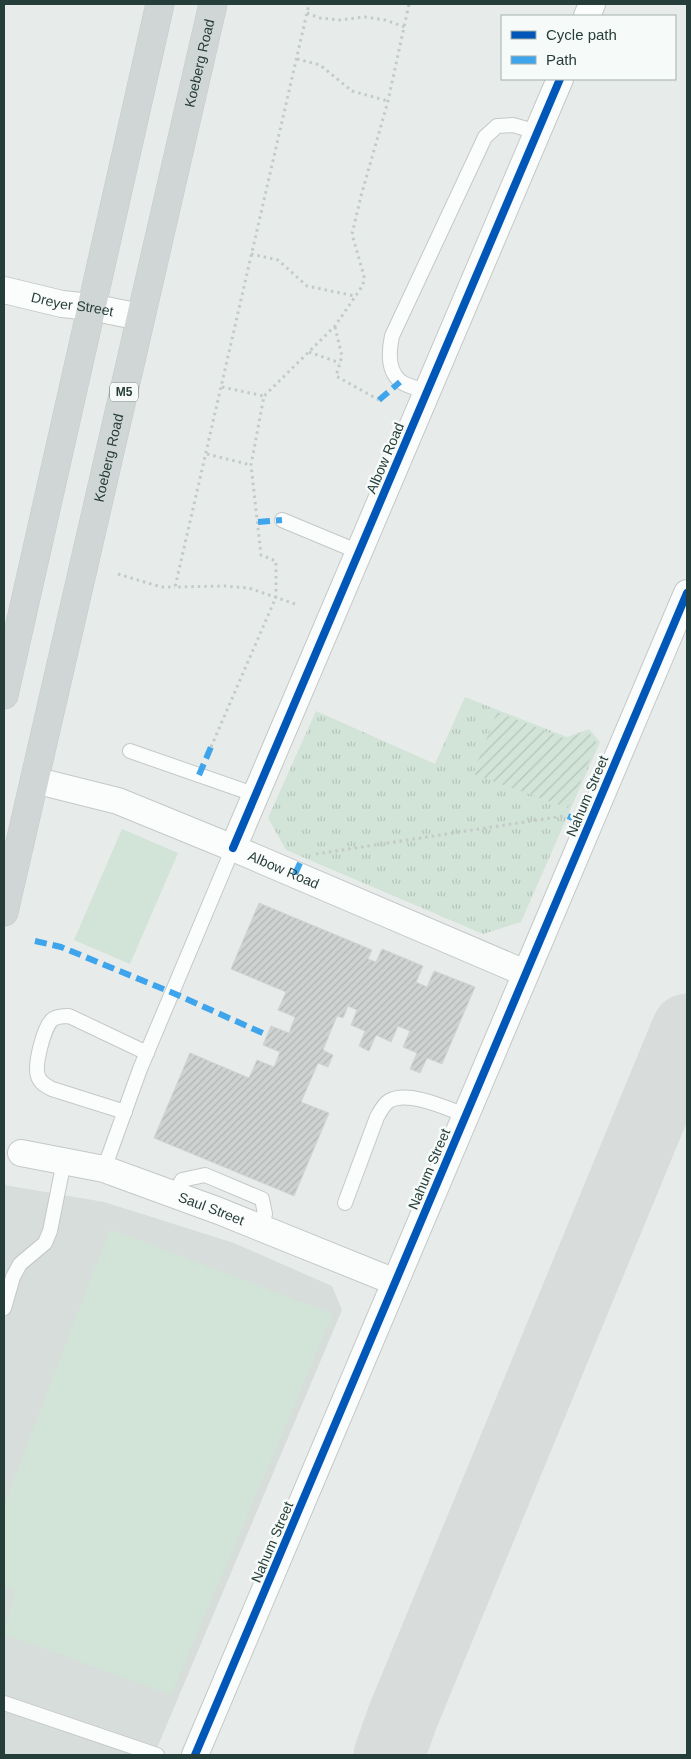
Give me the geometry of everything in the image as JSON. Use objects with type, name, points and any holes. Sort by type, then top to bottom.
[{"type":"main road","points":[[4,695],[160,4]]},
{"type":"main road","name":"Koeberg Road","points":[[4,912],[213,4]]},
{"type":"street","name":"Albow Road","points":[[525,973],[233,848],[560,80]]},
{"type":"street","name":"Dreyer Street","points":[[4,290],[62,304],[140,316]]},
{"type":"street","name":"Nahum Street","points":[[195,1755],[687,592]]},
{"type":"street","points":[[34,780],[118,801],[233,848]]},
{"type":"street","name":"Saul Street","points":[[21,1153],[104,1169],[261,1228],[394,1282]]},
{"type":"lane","points":[[426,391],[400,382],[392,368],[389,352],[392,336],[485,137],[497,126],[513,125],[537,132]]},
{"type":"lane","points":[[282,520],[359,552]]},
{"type":"lane","points":[[130,751],[256,795]]},
{"type":"lane","points":[[104,1169],[147,1053],[233,848]]},
{"type":"lane","points":[[125,1112],[52,1089],[43,1084],[38,1078],[36,1068],[38,1055],[49,1025],[54,1019],[69,1016],[147,1053]]},
{"type":"lane","points":[[345,1203],[377,1117],[383,1106],[389,1101],[400,1097],[410,1098],[465,1115]]},
{"type":"lane","points":[[4,1308],[13,1277],[20,1264],[45,1243],[50,1230],[64,1161]]},
{"type":"lane","points":[[4,1703],[157,1755]]},
{"type":"path","points":[[175,587],[309,4]]},
{"type":"path","points":[[211,747],[276,596],[276,561],[262,556],[251,465],[264,396],[335,326],[363,285],[364,276],[352,234],[360,196],[388,101],[409,4]]},
{"type":"path","points":[[307,13],[320,18],[339,20],[365,17],[385,20],[405,27]]},
{"type":"path","points":[[297,59],[320,65],[352,91],[388,101]]},
{"type":"path","points":[[252,254],[278,260],[307,286],[355,296]]},
{"type":"path","points":[[335,326],[342,356],[336,376],[379,400]]},
{"type":"path","points":[[309,352],[340,363]]},
{"type":"path","points":[[222,387],[264,396]]},
{"type":"path","points":[[207,454],[251,465]]},
{"type":"path","points":[[118,574],[161,587],[225,586],[249,588],[295,604]]},
{"type":"path","points":[[312,855],[568,816]]},
{"type":"shaded area","points":[[4,1185],[104,1202],[234,1243],[332,1286],[342,1310],[154,1755],[4,1755]]},
{"type":"green space","points":[[465,697],[567,737],[589,729],[600,742],[521,922],[483,934],[286,850],[268,818],[316,711],[435,764]]},
{"type":"green space","points":[[497,712],[566,739],[588,731],[597,743],[568,808],[473,774]]},
{"type":"green space","points":[[122,829],[178,853],[130,964],[74,940]]},
{"type":"green space","points":[[110,1229],[333,1314],[171,1695],[4,1634],[15,1590],[4,1586],[4,1505]]},
{"type":"building","points":[[259,903],[372,950],[368,959],[376,962],[382,949],[423,966],[416,982],[427,987],[434,971],[475,987],[442,1064],[427,1058],[420,1073],[410,1069],[417,1053],[403,1047],[410,1031],[398,1026],[391,1042],[376,1035],[369,1051],[359,1046],[365,1031],[351,1025],[357,1010],[348,1006],[343,1018],[337,1016],[323,1050],[333,1055],[328,1067],[318,1063],[301,1102],[329,1113],[294,1196],[154,1138],[190,1053],[249,1078],[257,1060],[274,1067],[280,1052],[263,1045],[271,1026],[289,1033],[295,1017],[278,1010],[286,992],[231,969]]},
{"type":"taxiway","points":[[389,1755],[403,1716],[687,1029]]},
{"type":"marked path","points":[[379,400],[400,382]]},
{"type":"marked path","points":[[258,522],[282,520]]},
{"type":"marked path","points":[[199,775],[211,747]]},
{"type":"marked path","points":[[568,816],[588,825]]},
{"type":"marked path","points":[[295,874],[301,861]]},
{"type":"marked path","points":[[35,941],[61,947],[173,993],[267,1035]]},
{"type":"cycle path","points":[[233,848],[560,80]]},
{"type":"cycle path","points":[[195,1755],[687,593]]}]
